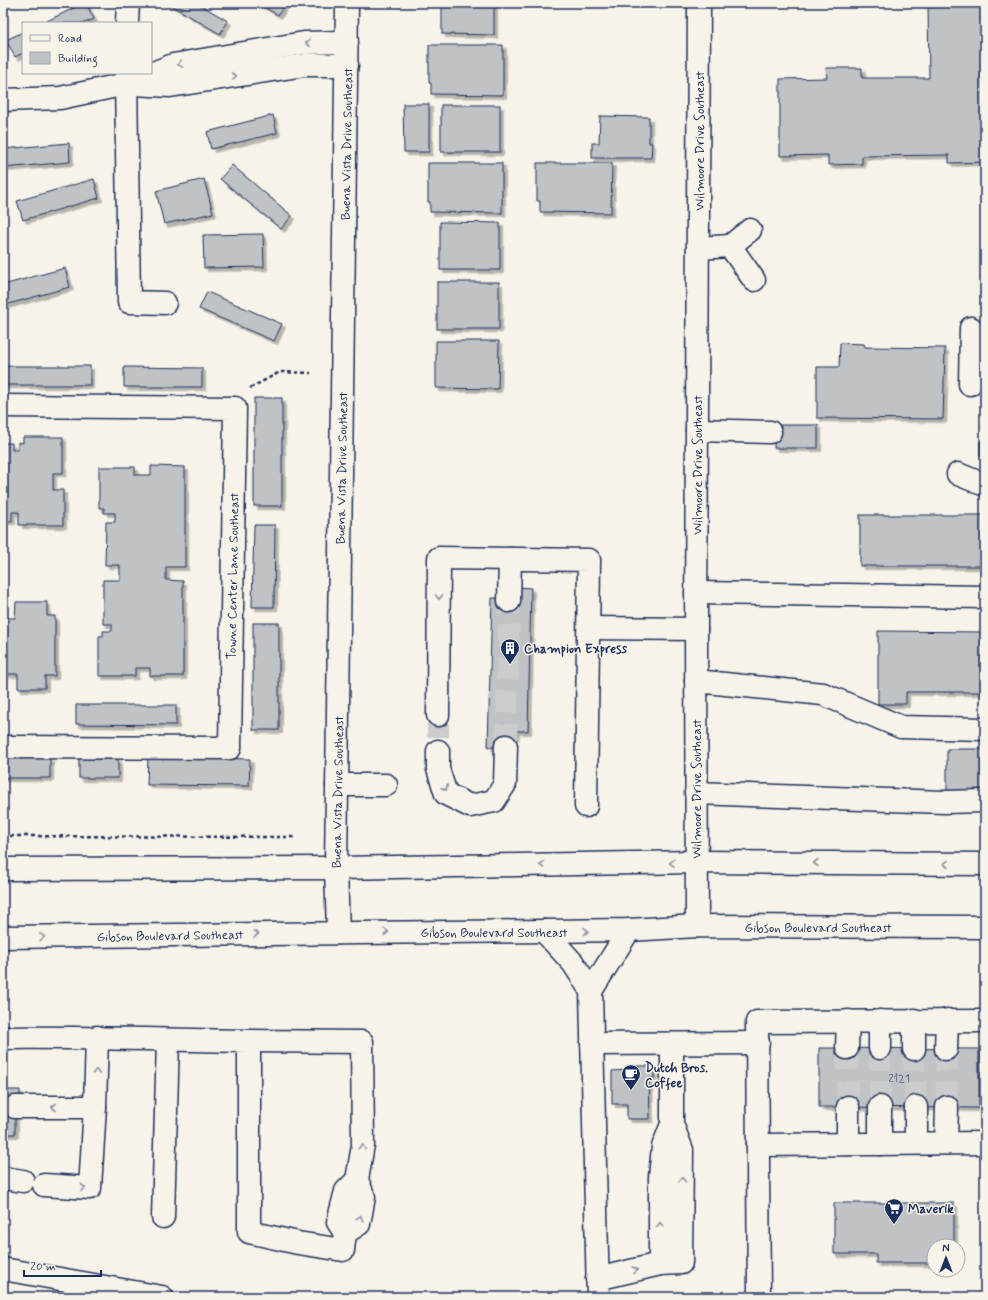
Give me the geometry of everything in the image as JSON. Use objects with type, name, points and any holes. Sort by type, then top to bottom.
[{"type":"street","points":[[127,22],[128,3]]},
{"type":"street","name":"Buena Vista Drive Southeast","points":[[338,933],[336,868],[347,3]]},
{"type":"street","name":"Wilmoore Drive Southeast","points":[[697,926],[696,593],[699,3]]},
{"type":"street","points":[[152,71],[174,65],[304,43],[347,42]]},
{"type":"street","points":[[126,79],[170,86],[305,65],[347,65]]},
{"type":"street","points":[[3,100],[60,98],[143,74]]},
{"type":"street","points":[[126,79],[129,302],[165,303]]},
{"type":"street","points":[[698,248],[730,246],[750,230]]},
{"type":"street","points":[[730,246],[754,280]]},
{"type":"street","points":[[970,384],[972,328]]},
{"type":"street","points":[[3,406],[235,408]]},
{"type":"street","name":"Towne Center Lane Southeast","points":[[3,747],[230,748],[235,408]]},
{"type":"street","points":[[697,430],[770,432]]},
{"type":"street","points":[[958,474],[985,485]]},
{"type":"street","points":[[438,716],[439,558],[589,560],[586,806]]},
{"type":"street","points":[[509,600],[510,559]]},
{"type":"street","points":[[696,593],[985,598]]},
{"type":"street","points":[[589,628],[696,629]]},
{"type":"street","points":[[696,681],[823,694],[901,727],[985,729]]},
{"type":"street","points":[[438,751],[438,769],[446,794],[470,806],[494,801],[505,784],[506,746]]},
{"type":"street","points":[[337,785],[386,785]]},
{"type":"street","points":[[696,793],[944,802],[985,801]]},
{"type":"street","points":[[3,869],[336,868],[696,862],[985,864]]},
{"type":"street","name":"Gibson Boulevard Southeast","points":[[3,937],[629,930],[697,926],[985,927]]},
{"type":"street","points":[[629,930],[617,946],[591,991],[597,1288],[660,1264],[681,1263],[682,1150],[672,1124],[672,1044]]},
{"type":"street","points":[[544,931],[573,963],[591,991]]},
{"type":"street","points":[[914,1020],[914,1049]]},
{"type":"street","points":[[759,1297],[757,1022],[914,1020],[985,1021]]},
{"type":"street","points":[[946,1049],[947,1020]]},
{"type":"street","points":[[847,1048],[848,1021]]},
{"type":"street","points":[[880,1021],[880,1048]]},
{"type":"street","points":[[44,1186],[90,1188],[95,1107],[97,1037]]},
{"type":"street","points":[[3,1038],[97,1037],[168,1040],[249,1040],[362,1042],[363,1145],[357,1180],[346,1191],[338,1222],[344,1241],[298,1243],[249,1232],[249,1040]]},
{"type":"street","points":[[162,1217],[168,1040]]},
{"type":"street","points":[[592,1044],[758,1043]]},
{"type":"street","points":[[16,1107],[95,1107]]},
{"type":"street","points":[[848,1107],[848,1144]]},
{"type":"street","points":[[880,1107],[880,1144]]},
{"type":"street","points":[[916,1107],[916,1144]]},
{"type":"street","points":[[946,1143],[947,1107]]},
{"type":"street","points":[[758,1145],[985,1143]]},
{"type":"street","points":[[3,1269],[162,1297]]},
{"type":"path","points":[[235,408],[250,388],[280,372],[311,373]]},
{"type":"path","points":[[3,836],[295,837]]},
{"type":"building","points":[[84,3],[86,3],[94,19],[87,22],[45,22]]},
{"type":"building","points":[[167,3],[197,3],[228,21],[220,34]]},
{"type":"building","points":[[257,3],[286,3],[278,15]]},
{"type":"building","points":[[442,3],[494,3],[494,35],[442,34]]},
{"type":"building","points":[[928,3],[985,3],[985,162],[949,163],[949,155],[862,156],[862,164],[828,165],[828,155],[780,156],[780,79],[827,78],[826,68],[862,68],[862,78],[929,78]]},
{"type":"building","points":[[22,32],[22,54],[15,57],[6,40]]},
{"type":"building","points":[[429,45],[503,45],[503,95],[431,94],[431,83],[429,83]]},
{"type":"building","points":[[403,104],[429,104],[429,152],[404,152]]},
{"type":"building","points":[[441,105],[500,105],[500,152],[441,152]]},
{"type":"building","points":[[273,115],[277,133],[211,149],[207,132]]},
{"type":"building","points":[[600,116],[649,117],[649,143],[652,143],[651,158],[592,158],[592,143],[599,143]]},
{"type":"building","points":[[69,143],[70,162],[3,168],[3,149]]},
{"type":"building","points":[[428,163],[502,163],[502,213],[430,212],[430,202],[428,202]]},
{"type":"building","points":[[537,163],[612,163],[611,213],[540,212],[540,201],[537,201]]},
{"type":"building","points":[[232,165],[292,216],[281,229],[220,179]]},
{"type":"building","points":[[94,179],[99,198],[23,220],[17,201]]},
{"type":"building","points":[[204,179],[213,213],[164,224],[156,191]]},
{"type":"building","points":[[440,222],[500,223],[500,270],[440,270]]},
{"type":"building","points":[[263,234],[264,267],[204,268],[203,235]]},
{"type":"building","points":[[65,268],[70,287],[5,305],[3,285]]},
{"type":"building","points":[[437,282],[499,282],[499,329],[437,329]]},
{"type":"building","points":[[207,292],[282,324],[274,341],[199,309]]},
{"type":"building","points":[[436,341],[499,341],[498,389],[436,388]]},
{"type":"building","points":[[840,343],[864,344],[865,347],[945,348],[943,419],[817,418],[817,367],[839,367]]},
{"type":"building","points":[[3,366],[90,366],[90,385],[3,385]]},
{"type":"building","points":[[124,367],[202,368],[202,387],[124,387]]},
{"type":"building","points":[[254,398],[282,398],[282,506],[254,506]]},
{"type":"building","points":[[775,425],[818,425],[818,448],[774,448]]},
{"type":"building","points":[[23,437],[63,437],[63,473],[53,473],[53,490],[63,490],[63,525],[19,525],[19,512],[12,512],[12,521],[3,521],[3,443],[12,443],[12,450],[18,450],[18,442],[23,443]]},
{"type":"building","points":[[980,442],[985,442],[985,456],[980,456]]},
{"type":"building","points":[[151,466],[185,467],[185,567],[166,567],[166,580],[183,581],[183,676],[150,676],[150,668],[135,668],[135,676],[99,676],[99,636],[103,636],[103,631],[112,631],[112,624],[103,624],[103,580],[120,580],[120,565],[105,565],[106,522],[115,522],[115,513],[104,513],[104,508],[99,508],[99,467],[135,467],[135,475],[151,475]]},
{"type":"building","points":[[860,515],[985,515],[985,566],[860,566]]},
{"type":"building","points":[[254,525],[275,525],[274,607],[252,607]]},
{"type":"building","name":"Champion Express","points":[[516,587],[531,588],[528,731],[516,731],[515,737],[511,737],[511,747],[488,747],[492,598],[516,599]]},
{"type":"building","points":[[16,602],[47,602],[47,616],[55,616],[55,676],[45,676],[45,688],[18,688],[18,674],[3,674],[3,618],[15,618]]},
{"type":"building","points":[[253,623],[279,623],[279,730],[253,730]]},
{"type":"building","points":[[878,631],[985,632],[985,692],[906,692],[906,704],[878,704]]},
{"type":"building","points":[[76,705],[176,705],[176,725],[76,724]]},
{"type":"building","points":[[947,749],[985,749],[985,790],[947,791]]},
{"type":"building","points":[[148,757],[250,759],[249,786],[147,785]]},
{"type":"building","points":[[3,758],[50,758],[50,778],[3,778]]},
{"type":"building","points":[[79,758],[118,758],[118,778],[79,778]]},
{"type":"building","points":[[819,1048],[979,1049],[979,1108],[819,1107]]},
{"type":"building","name":"Dutch Bros. Coffee","points":[[626,1066],[654,1066],[654,1078],[649,1078],[650,1119],[627,1119],[627,1104],[612,1104],[612,1071],[626,1070]]},
{"type":"building","points":[[3,1090],[20,1090],[20,1097],[15,1097],[15,1134],[3,1134]]},
{"type":"building","name":"Maverik","points":[[834,1203],[954,1203],[954,1238],[926,1238],[926,1263],[876,1263],[876,1254],[834,1254]]},
{"type":"tunnel","points":[[506,746],[509,601]]},
{"type":"tunnel","points":[[438,715],[438,751]]},
{"type":"tunnel","points":[[847,1048],[848,1107]]},
{"type":"tunnel","points":[[880,1048],[880,1107]]},
{"type":"tunnel","points":[[914,1049],[916,1107]]},
{"type":"tunnel","points":[[946,1049],[947,1107]]},
{"type":"place","name":"Champion Express","points":[[510,665]]},
{"type":"place","name":"Dutch Bros. Coffee","points":[[631,1091]]},
{"type":"place","name":"Maverik","points":[[894,1225]]}]
